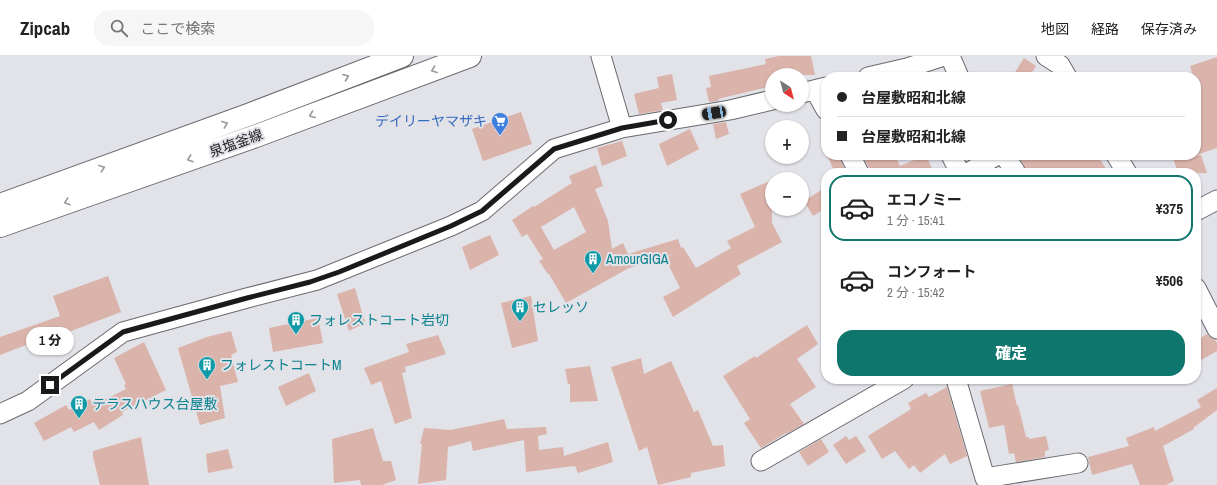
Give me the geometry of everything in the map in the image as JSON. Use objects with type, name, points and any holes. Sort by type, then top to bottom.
[{"type":"main road","name":"泉塩釜線","points":[[0,206],[248,115],[402,56]]},
{"type":"main road","name":"泉塩釜線","points":[[0,226],[256,136],[470,56]]},
{"type":"street","points":[[601,56],[622,128]]},
{"type":"street","points":[[910,72],[944,56]]},
{"type":"street","points":[[950,56],[957,72]]},
{"type":"street","points":[[1046,56],[1060,65],[1064,72]]},
{"type":"street","points":[[814,90],[821,102]]},
{"type":"street","points":[[0,414],[28,401],[123,332],[317,280],[451,226],[482,211],[554,149],[622,128],[730,110],[765,102]]},
{"type":"street","points":[[976,168],[989,160]]},
{"type":"street","points":[[1201,208],[1217,200]]},
{"type":"street","points":[[1201,298],[1217,329]]},
{"type":"street","points":[[761,461],[895,384]]},
{"type":"street","points":[[957,384],[985,478],[1078,462]]},
{"type":"building","points":[[779,56],[811,56],[815,75],[809,75],[809,68],[765,68],[765,88],[718,99],[719,101],[709,102],[706,88],[711,87],[709,76],[766,64],[765,59]]},
{"type":"building","points":[[1217,57],[1217,148],[1201,153],[1201,72],[1192,72],[1190,66]]},
{"type":"building","points":[[1024,58],[1036,66],[1032,72],[1015,72]]},
{"type":"building","points":[[672,74],[677,100],[661,103],[663,110],[639,114],[634,94],[659,88],[657,77]]},
{"type":"building","points":[[521,112],[532,144],[483,161],[472,129]]},
{"type":"building","points":[[726,122],[729,134],[716,139],[713,124]]},
{"type":"building","points":[[690,129],[699,149],[667,166],[659,144]]},
{"type":"building","points":[[622,141],[627,156],[602,166],[597,148]]},
{"type":"building","points":[[1201,155],[1207,173],[1201,173],[1201,168],[1176,168],[1174,160],[1201,160]]},
{"type":"building","points":[[829,160],[841,160],[844,168],[833,168]]},
{"type":"building","points":[[865,160],[897,160],[900,166],[914,160],[928,160],[932,168],[869,168]]},
{"type":"building","points":[[1020,160],[1100,160],[1106,168],[1025,168]]},
{"type":"building","points":[[596,165],[603,186],[595,189],[608,221],[612,249],[623,243],[628,254],[678,239],[681,248],[683,247],[696,268],[731,248],[727,241],[755,227],[740,194],[765,183],[765,216],[772,216],[772,223],[782,242],[737,266],[741,274],[673,317],[663,297],[680,288],[665,258],[673,254],[629,268],[566,303],[549,274],[539,261],[543,259],[527,234],[522,237],[512,220],[572,183],[569,176]],"holes":[[[574,207],[586,232],[554,250],[541,227]]]},
{"type":"building","points":[[821,190],[821,211],[813,216],[809,209],[809,198]]},
{"type":"building","points":[[490,235],[499,255],[470,270],[462,247]]},
{"type":"building","points":[[108,276],[121,312],[66,333],[65,330],[0,355],[0,337],[60,316],[53,296]]},
{"type":"building","points":[[355,288],[365,323],[349,331],[337,294]]},
{"type":"building","name":"セレッソ","points":[[531,296],[538,341],[512,348],[501,303]]},
{"type":"building","name":"フォレストコート岩切","points":[[318,318],[323,343],[273,352],[269,328]]},
{"type":"building","points":[[807,325],[818,344],[797,359],[816,387],[790,404],[804,424],[761,448],[744,423],[750,419],[723,376],[755,356],[756,358]]},
{"type":"building","points":[[231,331],[237,352],[231,355],[238,382],[220,386],[225,418],[200,425],[178,348],[207,337]]},
{"type":"building","points":[[1207,334],[1215,340],[1217,343],[1217,351],[1201,360],[1201,338]]},
{"type":"building","points":[[438,335],[446,354],[405,367],[406,372],[402,373],[412,418],[395,424],[381,381],[371,385],[364,368],[409,352],[406,344]]},
{"type":"building","points":[[144,342],[166,390],[122,412],[123,415],[99,430],[94,422],[74,432],[71,427],[44,441],[34,423],[66,405],[69,410],[90,399],[94,405],[126,389],[124,385],[126,384],[114,358]]},
{"type":"building","points":[[641,358],[644,374],[671,361],[694,412],[698,410],[713,446],[723,445],[725,466],[691,473],[691,477],[658,485],[647,447],[639,451],[611,367]]},
{"type":"building","points":[[590,366],[598,401],[570,402],[570,384],[568,384],[565,369]]},
{"type":"building","points":[[309,373],[316,391],[286,406],[278,387]]},
{"type":"building","points":[[1012,384],[1026,437],[1029,437],[1029,439],[1046,436],[1049,450],[1045,451],[1045,457],[1016,462],[1014,453],[1009,454],[1004,425],[989,428],[980,391]]},
{"type":"building","points":[[947,387],[967,456],[950,464],[945,454],[920,473],[914,465],[909,469],[895,451],[882,459],[868,436],[911,409],[908,403],[926,393],[929,397]]},
{"type":"building","points":[[1217,388],[1217,410],[1193,428],[1194,429],[1163,446],[1174,481],[1166,485],[1140,485],[1132,464],[1092,475],[1088,457],[1129,446],[1126,438],[1154,427],[1155,431],[1201,407],[1197,400]]},
{"type":"building","points":[[504,419],[507,429],[546,427],[547,434],[538,436],[539,450],[563,447],[564,456],[608,442],[613,462],[578,473],[575,466],[526,472],[524,440],[473,451],[471,441],[448,447],[446,480],[418,484],[422,444],[420,444],[424,428],[451,430]]},
{"type":"building","points":[[373,428],[383,461],[391,461],[396,480],[382,485],[361,485],[360,480],[334,483],[332,439]]},
{"type":"building","points":[[846,436],[849,440],[856,436],[866,451],[846,464],[833,445]]},
{"type":"building","points":[[141,437],[149,485],[100,485],[93,457],[93,451]]},
{"type":"building","points":[[821,439],[829,452],[808,466],[799,452]]},
{"type":"building","points":[[228,449],[233,468],[208,473],[206,454]]},
{"type":"place","name":"デイリーヤマザキ","points":[[500,136]]},
{"type":"place","name":"AmourGIGA","points":[[593,274]]},
{"type":"place","name":"セレッソ","points":[[520,322]]},
{"type":"place","name":"フォレストコート岩切","points":[[296,335]]},
{"type":"place","name":"フォレストコートM","points":[[207,380]]},
{"type":"place","name":"テラスハウス台屋敷","points":[[79,419]]},
{"type":"route","points":[[50,385],[123,332],[310,282],[339,272],[451,226],[482,211],[554,149],[622,128],[668,120]]}]
